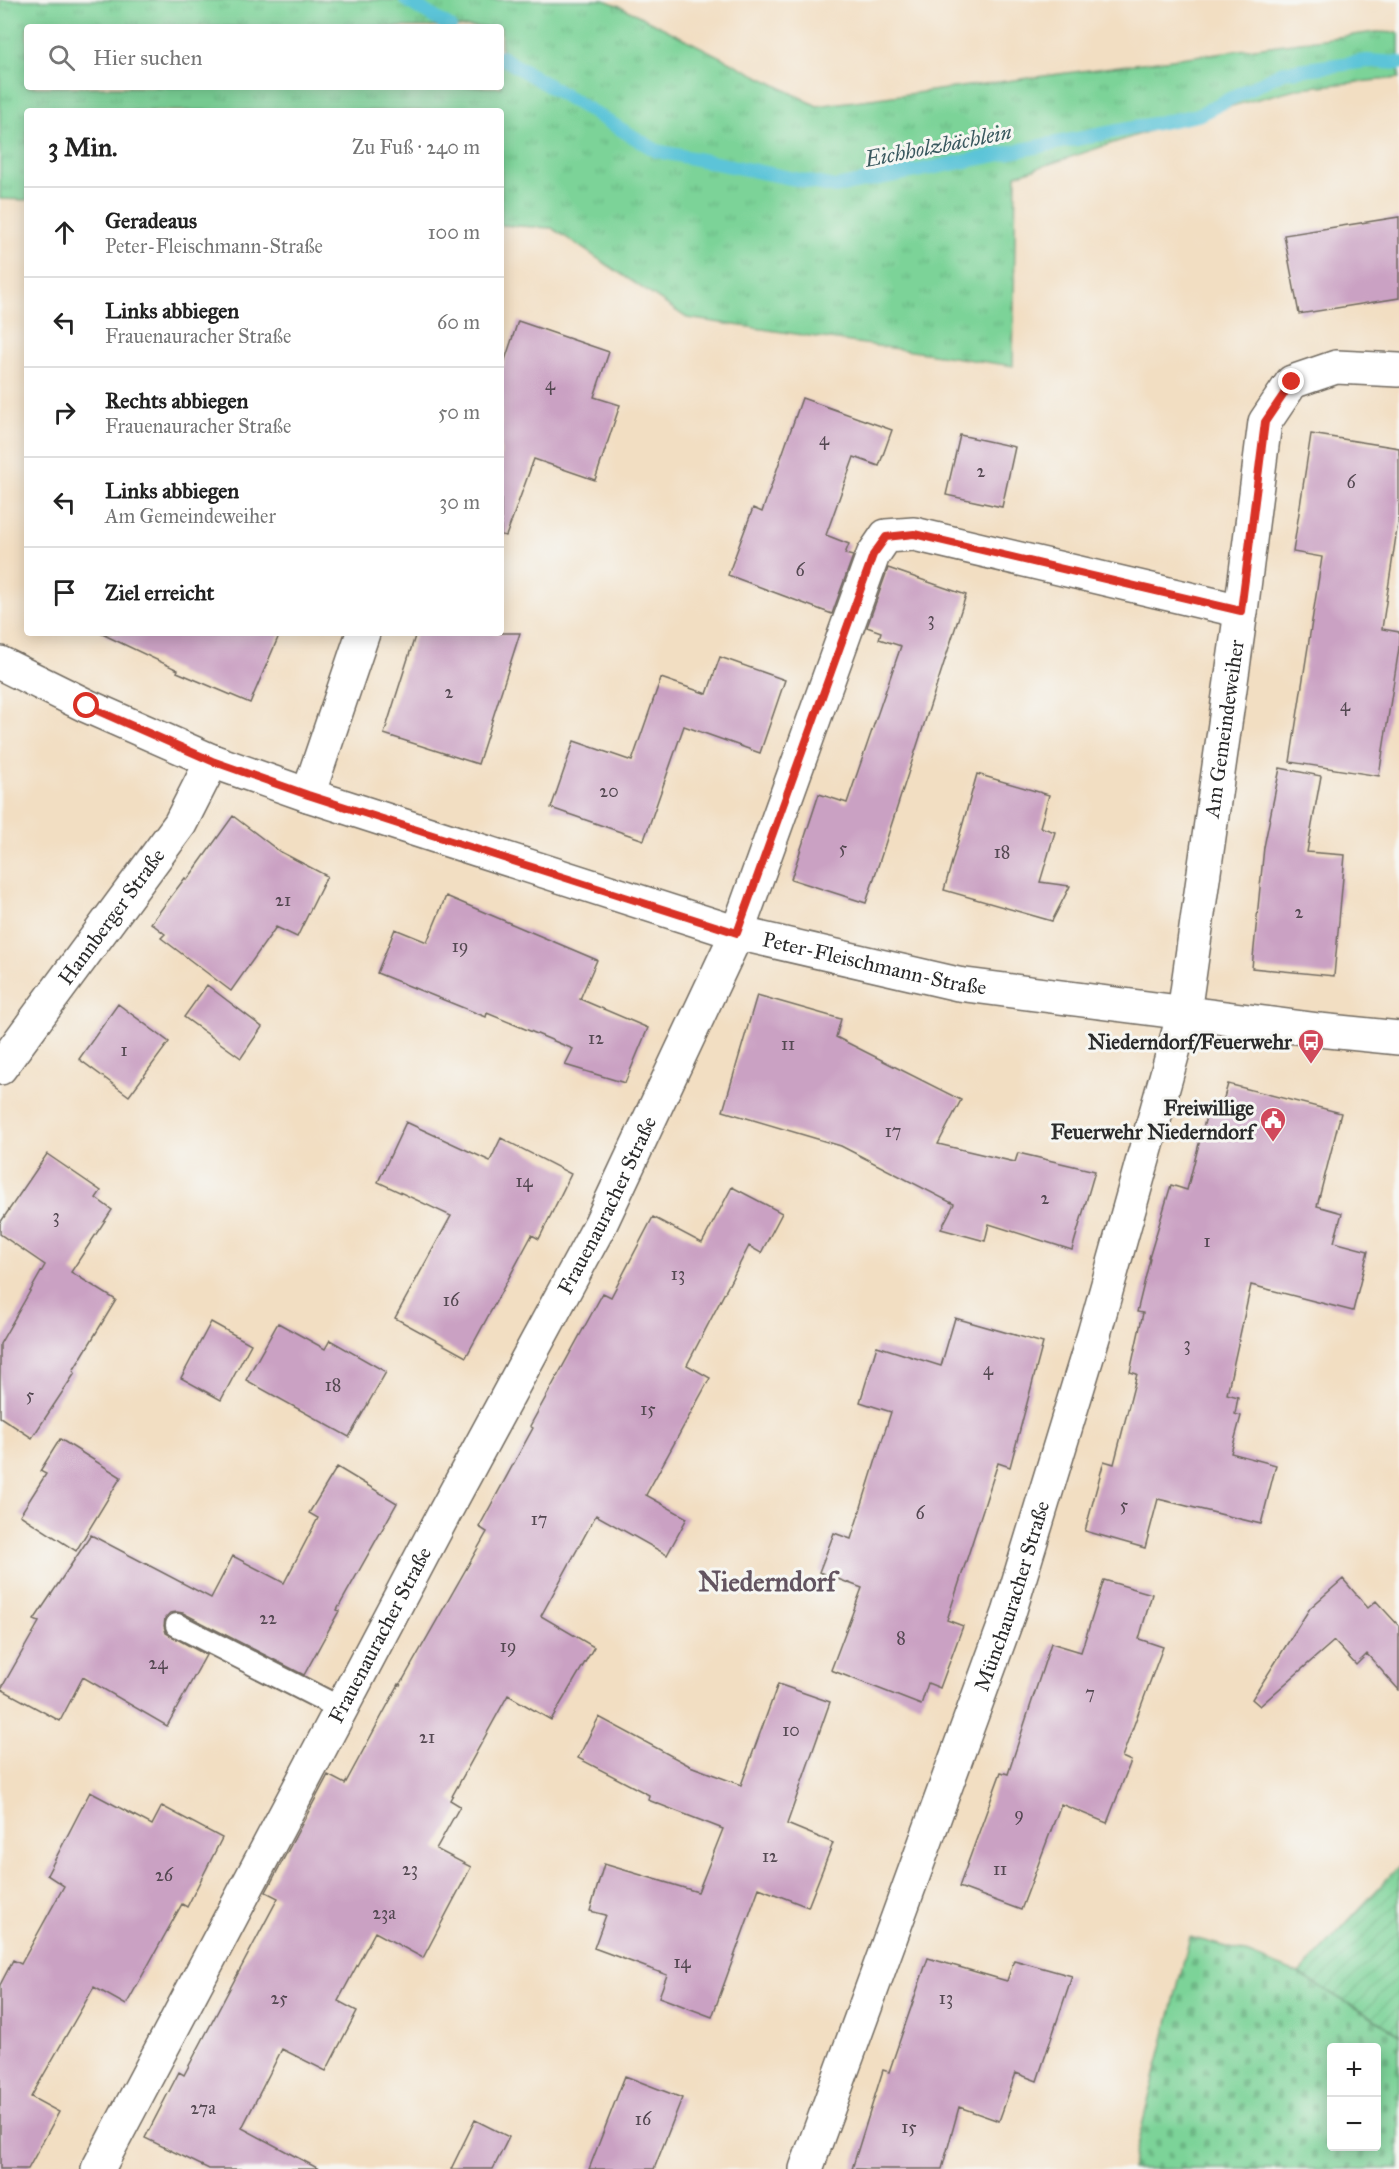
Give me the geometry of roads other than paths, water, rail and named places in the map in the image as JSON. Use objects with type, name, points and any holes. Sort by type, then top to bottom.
[{"type":"street","name":"Am Gemeindeweiher","points":[[1185,1013],[1265,422],[1292,382],[1336,367],[1399,370]]},
{"type":"street","name":"Frauenauracher Straße","points":[[98,2169],[601,1223],[737,933],[873,555],[886,537],[914,534],[1241,611]]},
{"type":"street","points":[[308,795],[362,636]]},
{"type":"street","name":"Peter-Fleischmann-Straße","points":[[0,663],[87,706],[212,761],[308,795],[737,933],[958,984],[1399,1038]]},
{"type":"street","name":"Hannberger Straße","points":[[0,1068],[180,824],[212,761]]},
{"type":"street","name":"Münchauracher Straße","points":[[806,2169],[940,1797],[1010,1613],[1094,1334],[1185,1013]]},
{"type":"lane","points":[[177,1625],[342,1709]]},
{"type":"waterway","name":"Eichholzbächlein","points":[[406,0],[445,24]]},
{"type":"waterway","name":"Eichholzbächlein","points":[[504,59],[657,151],[835,187],[1198,115],[1283,72],[1367,61],[1399,63]]},
{"type":"place","name":"Niederndorf/Feuerwehr","points":[[1311,1065]]},
{"type":"place","name":"Freiwillige Feuerwehr Niederndorf","points":[[1273,1143]]},
{"type":"district","name":"Niederndorf","points":[[767,1582]]}]
